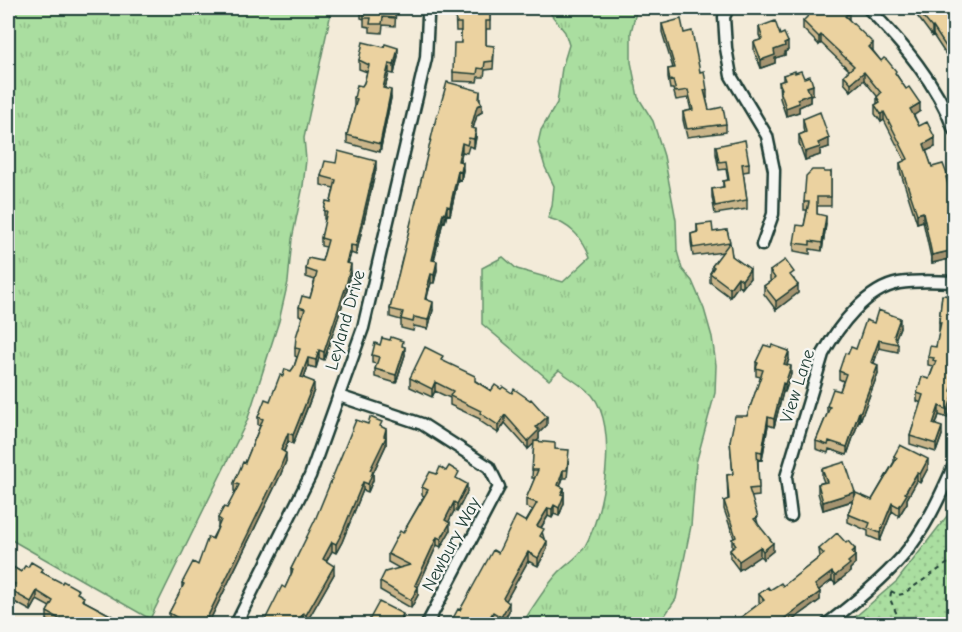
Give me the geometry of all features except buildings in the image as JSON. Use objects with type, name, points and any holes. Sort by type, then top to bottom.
[{"type":"street","name":"Leyland Drive","points":[[236,624],[310,476],[363,328],[426,58],[428,17],[426,8]]},
{"type":"street","points":[[728,8],[724,17],[731,76],[766,136],[774,170],[773,214],[762,245]]},
{"type":"street","points":[[868,8],[898,38],[928,80],[954,129]]},
{"type":"street","name":"View Lane","points":[[792,516],[786,477],[823,354],[833,336],[849,315],[871,296],[897,283],[954,282]]},
{"type":"street","name":"Newbury Way","points":[[339,396],[422,424],[489,467],[499,487],[427,624]]},
{"type":"street","points":[[827,624],[883,576],[902,556],[949,491],[954,465]]},
{"type":"path","points":[[883,576],[891,591],[898,595],[903,594],[954,559]]},
{"type":"path","points":[[891,591],[890,599],[898,619],[909,620],[917,624]]},
{"type":"green space","points":[[8,8],[332,8],[304,138],[306,160],[303,186],[292,239],[288,282],[279,321],[247,421],[150,619],[8,538]]},
{"type":"green space","points":[[546,8],[637,8],[631,32],[631,62],[638,97],[653,121],[664,156],[676,220],[677,251],[682,269],[692,281],[704,309],[712,337],[716,365],[715,393],[696,463],[691,526],[676,599],[659,624],[522,624],[554,578],[577,557],[585,546],[598,513],[603,492],[607,448],[600,409],[592,395],[559,370],[549,380],[482,324],[482,268],[503,257],[517,269],[563,282],[590,257],[584,244],[574,232],[548,218],[554,186],[545,167],[538,143],[541,130],[557,103],[562,68],[569,45],[565,32]]},
{"type":"green space","points":[[954,511],[954,624],[847,624],[897,581],[947,516]]}]
